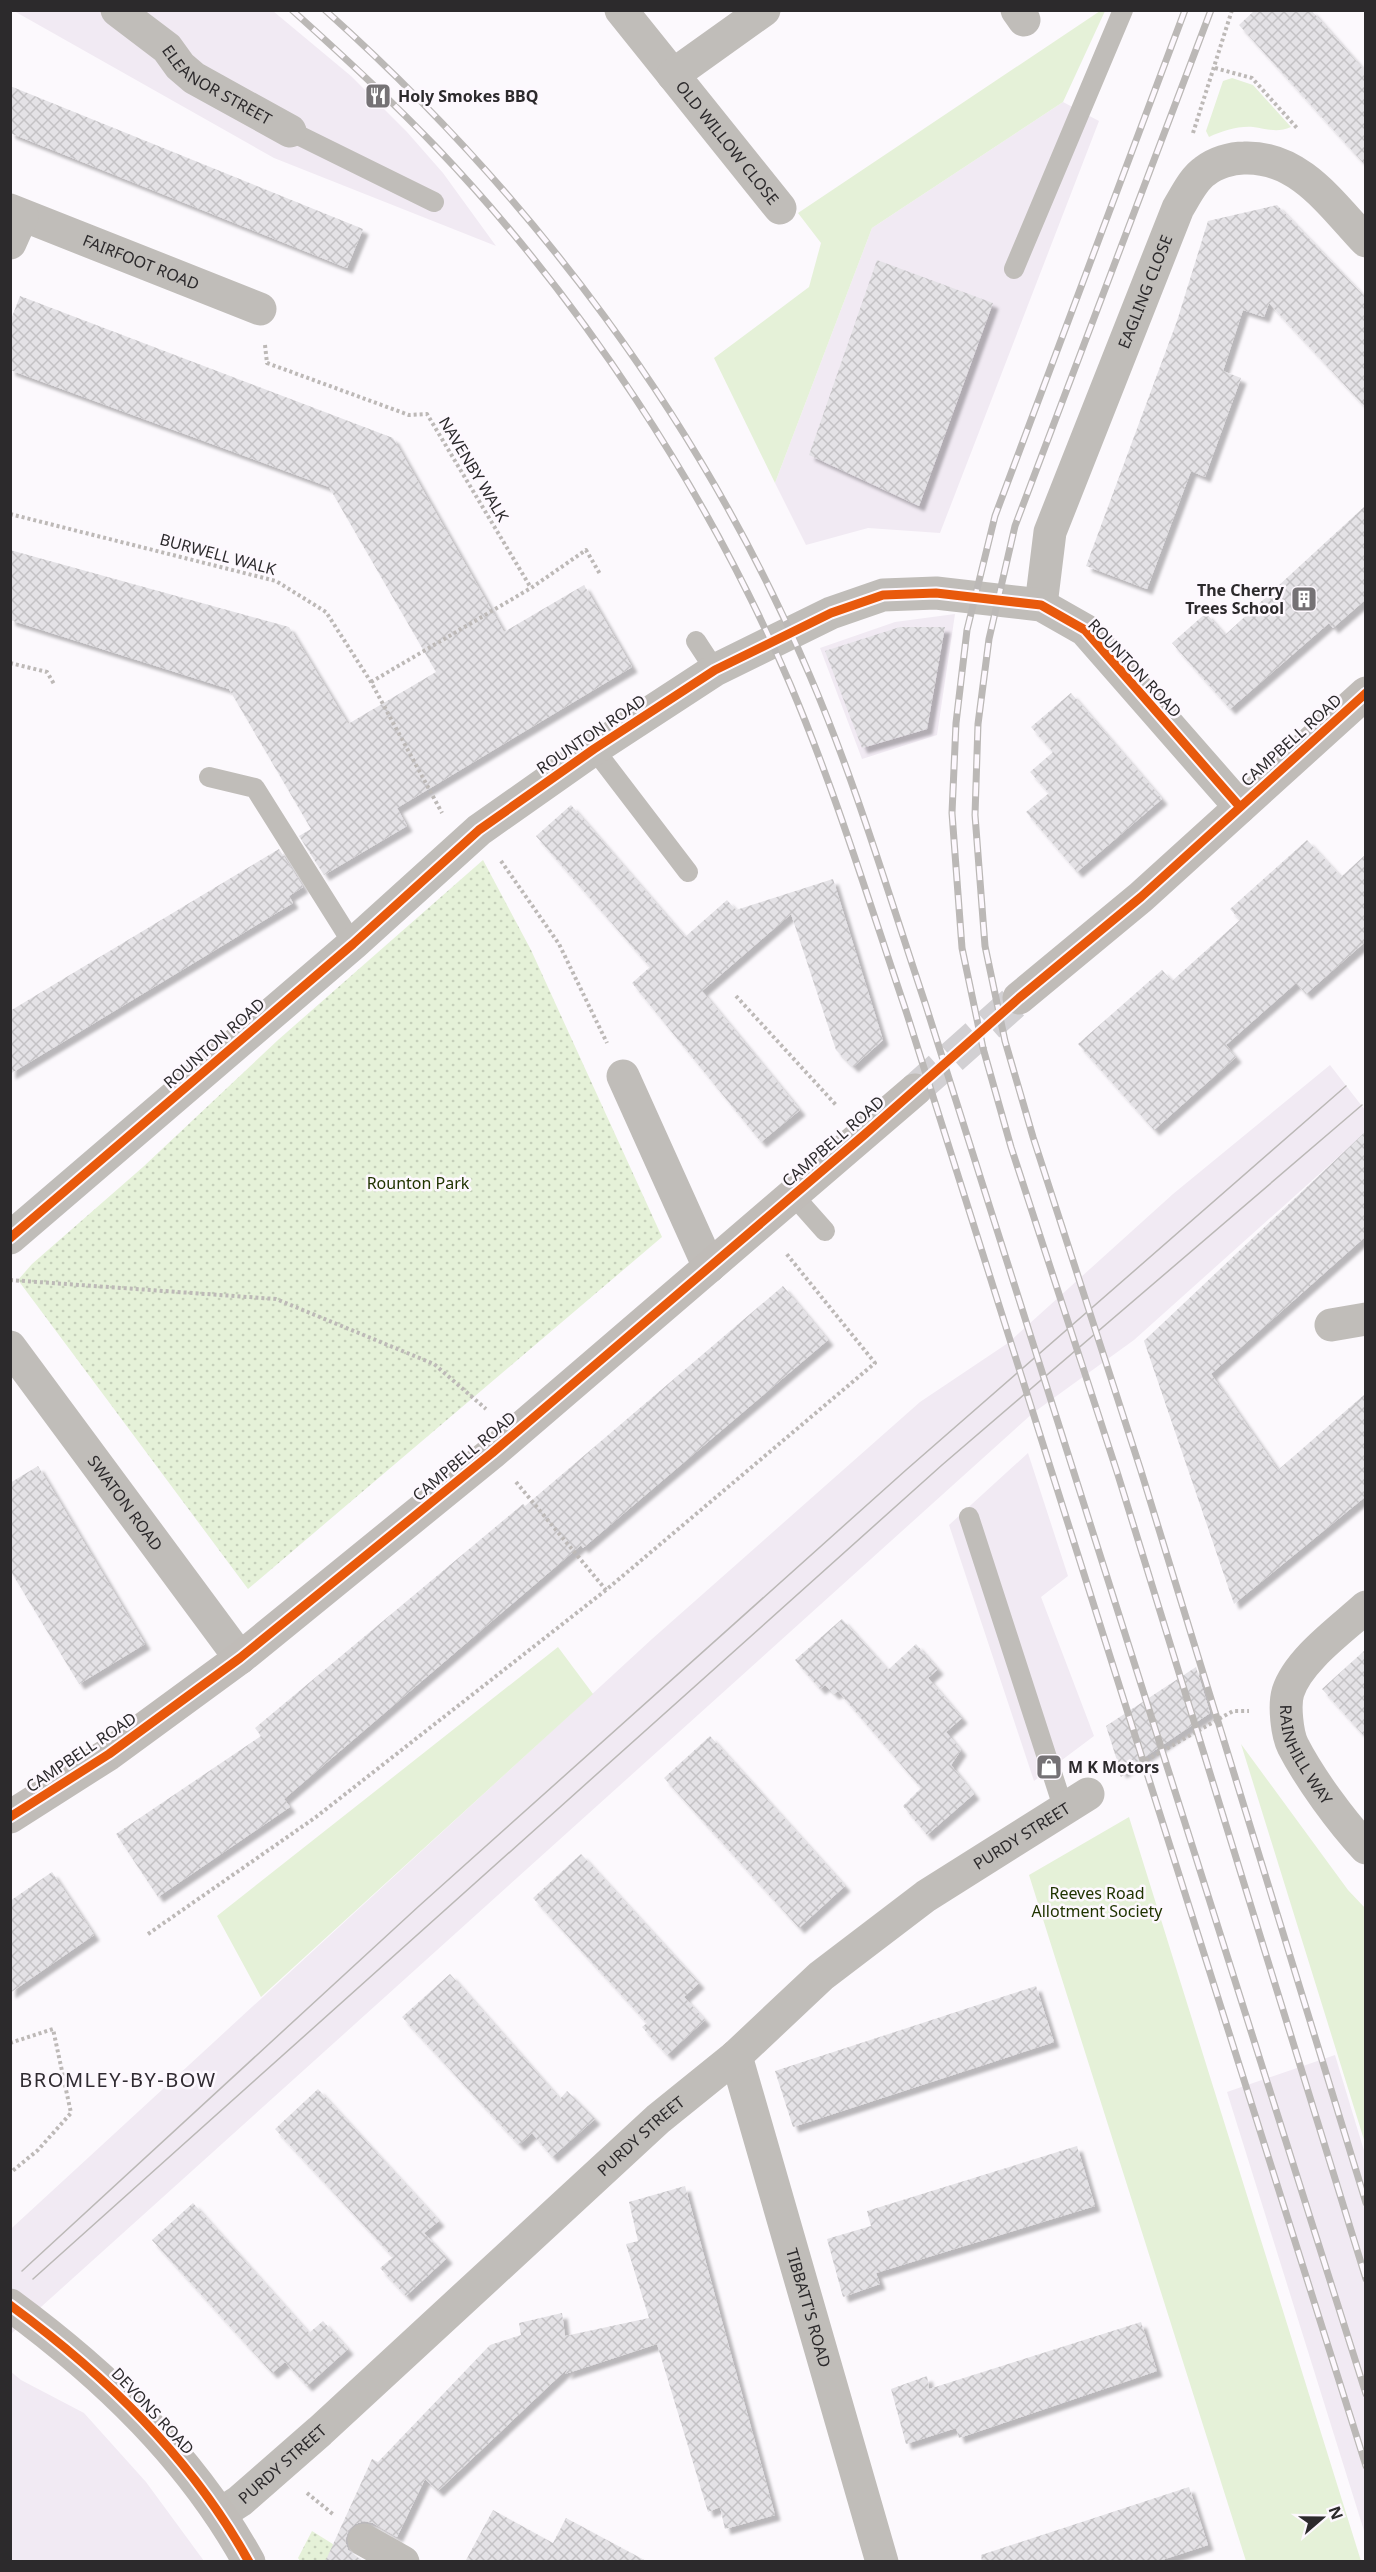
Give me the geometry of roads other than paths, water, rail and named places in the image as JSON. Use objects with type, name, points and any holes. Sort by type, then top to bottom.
[{"type":"street","name":"ELEANOR STREET","points":[[117,10],[157,22],[167,48],[180,66],[194,78],[290,130]]},
{"type":"street","name":"OLD WILLOW CLOSE","points":[[621,10],[780,208]]},
{"type":"street","name":"OLD WILLOW CLOSE","points":[[674,75],[764,10]]},
{"type":"street","name":"EAGLING CLOSE","points":[[1041,605],[1050,532],[1178,208],[1204,171],[1232,158],[1262,157],[1284,164],[1305,177],[1365,241]]},
{"type":"street","name":"FAIRFOOT ROAD","points":[[14,223],[260,309]]},
{"type":"street","name":"ROUNTON ROAD","points":[[10,1238],[353,944],[470,837],[594,749],[715,670],[831,613],[883,595],[936,593],[1041,605],[1085,630],[1240,807]]},
{"type":"street","name":"CAMPBELL ROAD","points":[[1019,998],[1141,897],[1365,693]]},
{"type":"street","points":[[623,1076],[709,1267]]},
{"type":"street","name":"CAMPBELL ROAD","points":[[10,1817],[109,1754],[240,1658],[501,1445],[915,1090]]},
{"type":"street","points":[[1331,1325],[1365,1319]]},
{"type":"street","name":"SWATON ROAD","points":[[10,1347],[240,1658]]},
{"type":"street","name":"RAINHILL WAY","points":[[1365,1607],[1307,1660],[1288,1692],[1287,1711],[1292,1744],[1349,1830],[1365,1848]]},
{"type":"street","name":"PURDY STREET","points":[[220,2514],[240,2501],[320,2431],[658,2120],[736,2056],[820,1976],[926,1896],[1076,1802]]},
{"type":"street","name":"TIBBATT'S ROAD","points":[[736,2056],[882,2562]]},
{"type":"street","name":"DEVONS ROAD","points":[[10,2305],[56,2338],[100,2375],[139,2414],[220,2514],[249,2562]]},
{"type":"street","points":[[364,2540],[403,2562]]},
{"type":"lane","points":[[1014,269],[1123,10]]},
{"type":"lane","points":[[290,130],[434,202]]},
{"type":"lane","points":[[696,641],[715,670]]},
{"type":"lane","points":[[594,749],[688,872]]},
{"type":"lane","points":[[209,777],[255,788],[353,944]]},
{"type":"lane","points":[[793,1195],[825,1231]]},
{"type":"lane","points":[[969,1517],[1076,1802]]},
{"type":"tunnel","points":[[915,1090],[1019,998]]},
{"type":"tram line","points":[[22,2271],[419,1906],[906,1470],[1346,1086]]},
{"type":"tram line","points":[[33,2279],[942,1465],[1362,1105]]},
{"type":"railway","points":[[292,10],[401,111],[435,146],[489,205],[590,332],[680,469],[757,611],[790,684],[837,805],[906,1011],[1366,2466]]},
{"type":"railway","points":[[325,10],[401,82],[473,157],[541,235],[605,317],[663,402],[717,490],[766,582],[810,676],[857,798],[926,1006],[1366,2394]]},
{"type":"railway","points":[[1185,10],[995,516],[967,630],[956,723],[952,813],[962,948],[983,1048],[1011,1147],[1118,1475],[1366,2279]]},
{"type":"railway","points":[[1211,10],[1015,526],[989,639],[978,724],[975,815],[985,946],[1005,1041],[1033,1137],[1141,1471],[1366,2203]]},
{"type":"place","name":"Holy Smokes BBQ","points":[[378,96]]},
{"type":"place","name":"The Cherry Trees School","points":[[1304,599]]},
{"type":"place","name":"M K Motors","points":[[1049,1767]]},
{"type":"district","name":"BROMLEY-BY-BOW","points":[[118,2080]]},
{"type":"park label","name":"Rounton Park","points":[[418,1183]]},
{"type":"park label","name":"Reeves Road Allotment Society","points":[[1097,1902]]}]
